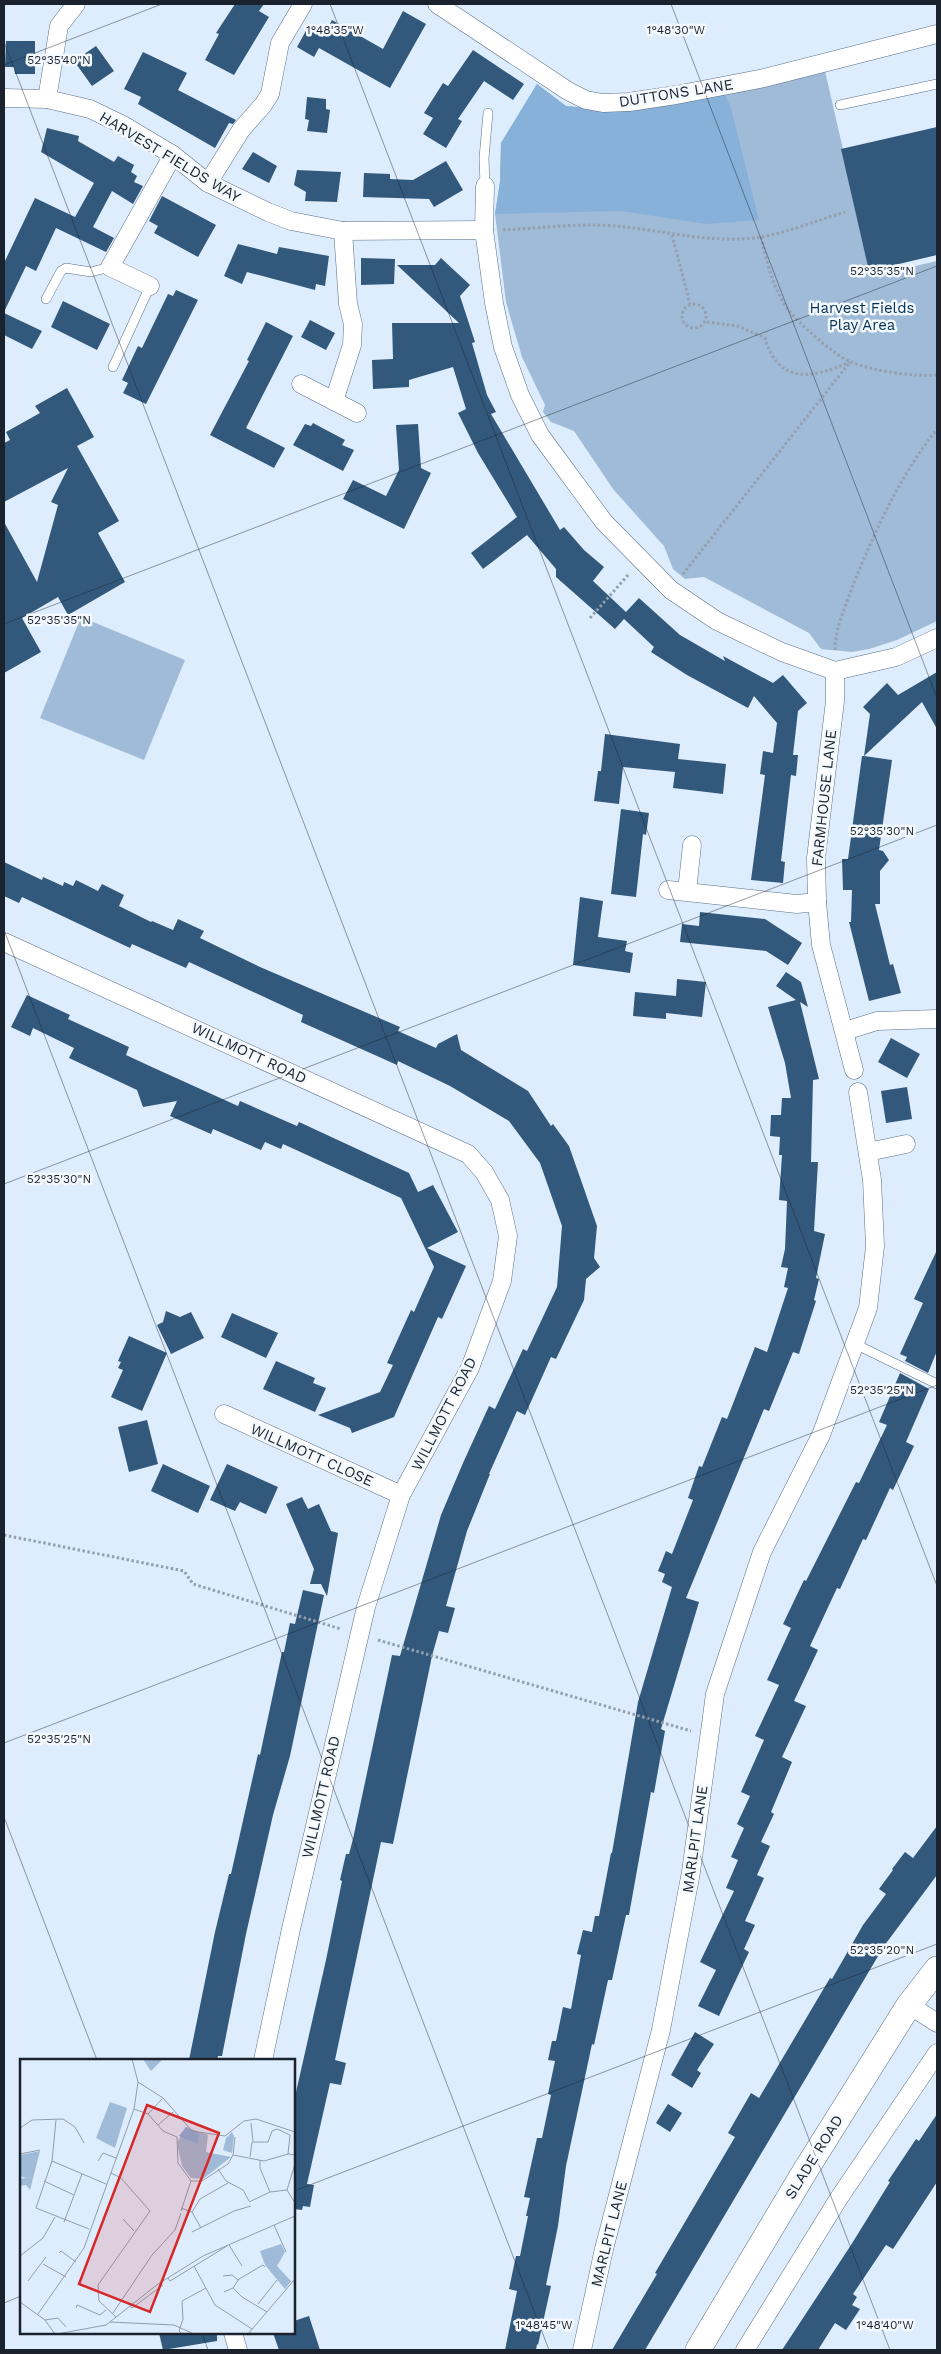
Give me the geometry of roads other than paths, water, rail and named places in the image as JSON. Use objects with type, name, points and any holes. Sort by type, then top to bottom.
[{"type":"main road","name":"SLADE ROAD","points":[[698,2350],[805,2171],[909,2005],[937,1969]]},
{"type":"street","points":[[47,99],[59,26],[76,4]]},
{"type":"street","points":[[208,183],[241,130],[264,105],[270,94],[280,43],[303,4]]},
{"type":"street","name":"DUTTONS LANE","points":[[437,4],[568,91],[586,100],[603,102],[629,102],[764,78],[937,34]]},
{"type":"street","name":"HARVEST FIELDS WAY","points":[[4,98],[47,99],[90,109],[123,125],[173,155],[208,183],[268,212],[292,221],[343,230],[484,230]]},
{"type":"street","points":[[150,286],[110,267],[173,155]]},
{"type":"street","points":[[485,186],[484,230],[494,304],[503,347],[520,395],[540,435],[574,483],[604,522],[641,561],[671,590],[717,621],[782,652],[835,671],[896,657],[937,638]]},
{"type":"street","points":[[334,401],[352,345],[353,324],[348,304],[343,230]]},
{"type":"street","points":[[302,384],[357,413]]},
{"type":"street","name":"FARMHOUSE LANE","points":[[835,671],[835,700],[816,858],[817,902],[821,945],[854,1070]]},
{"type":"street","points":[[687,891],[692,845]]},
{"type":"street","points":[[668,890],[797,904],[817,902]]},
{"type":"street","name":"WILLMOTT ROAD","points":[[4,942],[468,1154],[484,1172],[500,1200],[508,1236],[502,1281],[470,1368],[401,1495],[360,1634],[293,1919],[263,2059]]},
{"type":"street","points":[[845,1031],[877,1021],[937,1019]]},
{"type":"street","name":"MARLPIT LANE","points":[[582,2350],[604,2249],[661,2030],[691,1872],[715,1694],[762,1552],[821,1435],[868,1308],[875,1246],[872,1180],[858,1092]]},
{"type":"street","points":[[868,1152],[906,1144]]},
{"type":"street","name":"WILLMOTT CLOSE","points":[[224,1414],[401,1495]]},
{"type":"street","points":[[909,2005],[937,2023]]},
{"type":"street","points":[[745,2350],[839,2198],[937,2053]]},
{"type":"street","points":[[233,2334],[238,2350]]},
{"type":"lane","points":[[840,105],[937,84]]},
{"type":"lane","points":[[485,186],[484,158],[488,114]]},
{"type":"lane","points":[[46,299],[61,271],[66,268],[91,272],[110,267]]},
{"type":"lane","points":[[113,367],[150,286]]},
{"type":"lane","points":[[855,1344],[937,1384]]},
{"type":"park label","name":"Harvest Fields Play Area","points":[[862,316]]}]
